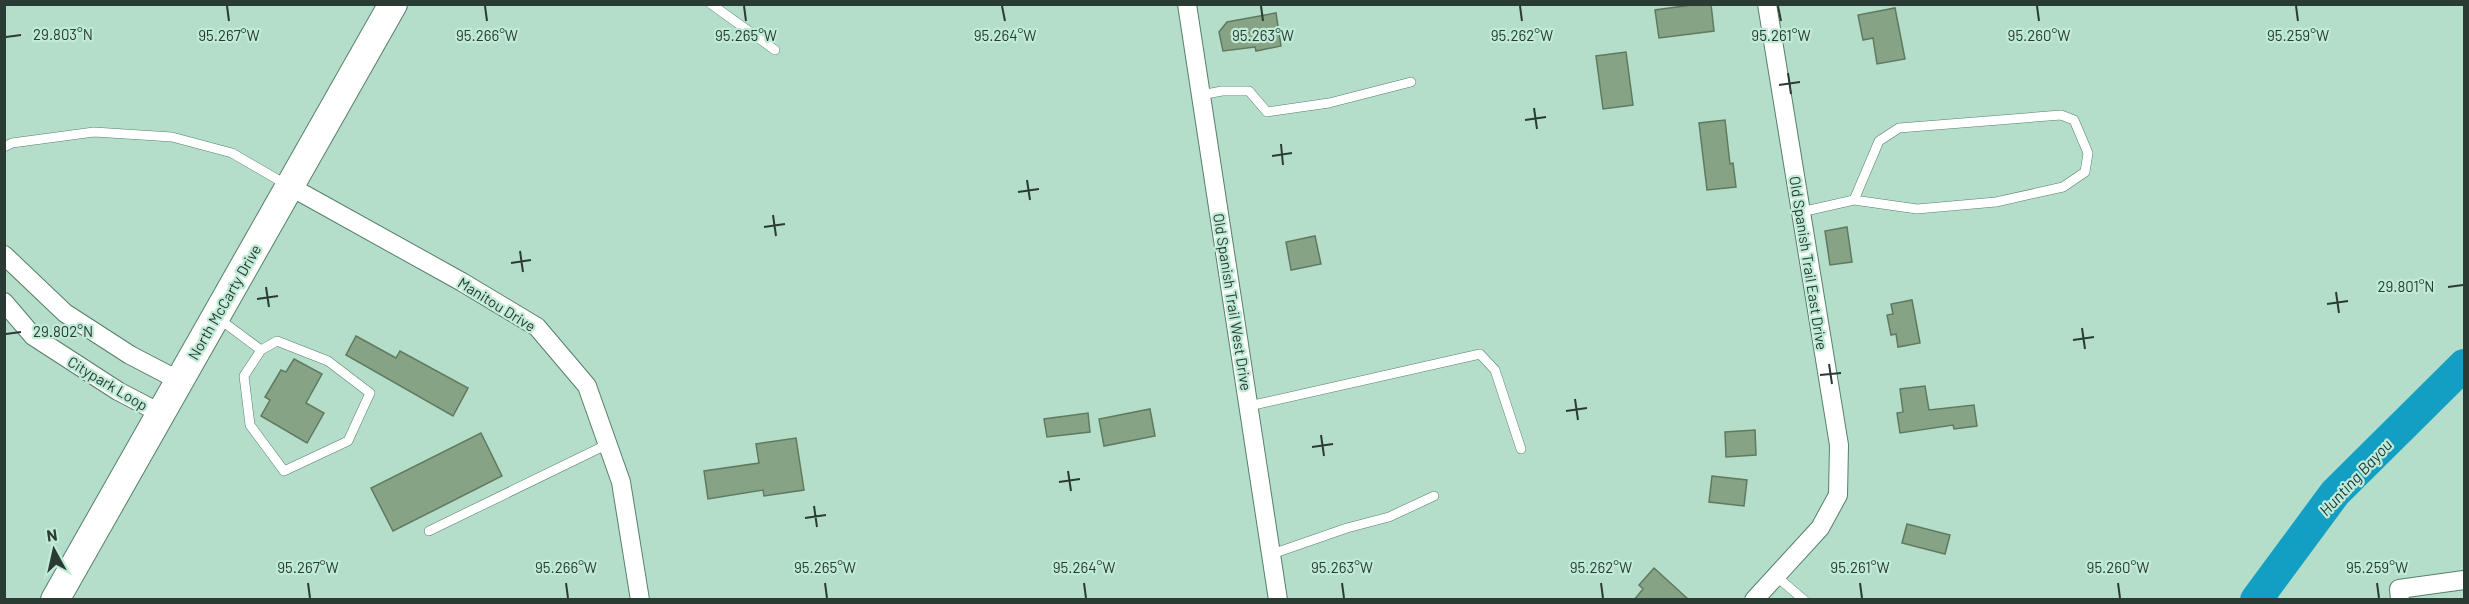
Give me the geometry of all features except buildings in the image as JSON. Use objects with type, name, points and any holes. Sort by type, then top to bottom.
[{"type":"main road","name":"North McCarty Drive","points":[[55,600],[393,4]]},
{"type":"street","name":"Old Spanish Trail West Drive","points":[[1187,4],[1278,600]]},
{"type":"street","name":"Old Spanish Trail East Drive","points":[[1754,600],[1820,528],[1838,495],[1839,445],[1767,4]]},
{"type":"street","name":"Manitou Drive","points":[[291,187],[462,282],[537,327],[587,387],[621,482],[640,600]]},
{"type":"street","points":[[4,255],[65,313],[130,355],[178,380]]},
{"type":"street","name":"Citypark Loop","points":[[4,302],[33,336],[118,391],[160,413]]},
{"type":"street","points":[[2399,595],[2464,580]]},
{"type":"lane","points":[[711,4],[775,50]]},
{"type":"lane","points":[[1201,95],[1222,91],[1249,92],[1267,112],[1329,103],[1411,82]]},
{"type":"lane","points":[[1801,212],[1854,200],[1917,209],[1996,202],[2063,187],[2085,172],[2088,153],[2074,120],[2061,115],[1899,128],[1879,141],[1854,200]]},
{"type":"lane","points":[[4,147],[12,143],[94,132],[172,137],[232,153],[291,187]]},
{"type":"lane","points":[[216,317],[261,350]]},
{"type":"lane","points":[[277,341],[328,361],[370,393],[348,441],[284,471],[250,425],[244,376],[261,350],[277,341]]},
{"type":"lane","points":[[1249,406],[1480,354],[1495,370],[1521,449]]},
{"type":"lane","points":[[429,531],[608,444]]},
{"type":"lane","points":[[1272,554],[1347,528],[1389,517],[1434,496]]},
{"type":"lane","points":[[1776,576],[1803,600]]},
{"type":"waterway","name":"Hunting Bayou","points":[[2256,600],[2335,493],[2464,365]]}]
